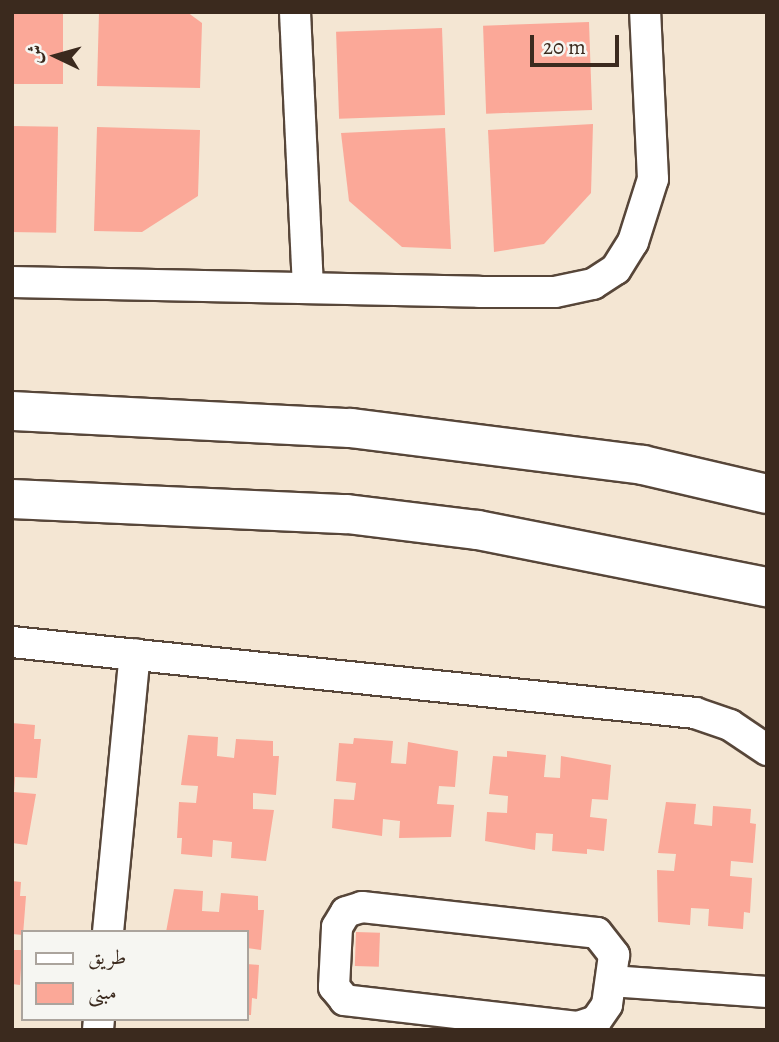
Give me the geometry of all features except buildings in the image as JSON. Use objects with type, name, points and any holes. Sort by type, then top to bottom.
[{"type":"main road","points":[[12,411],[351,428],[643,465],[767,494]]},
{"type":"main road","points":[[12,499],[347,514],[478,530],[767,587]]},
{"type":"street","points":[[295,12],[308,288]]},
{"type":"street","points":[[12,282],[555,292],[593,284],[616,269],[634,242],[653,179],[645,12]]},
{"type":"street","points":[[12,642],[695,713],[730,725],[767,750]]},
{"type":"street","points":[[108,930],[135,654]]},
{"type":"street","points":[[362,907],[587,930],[611,945],[611,981],[604,1014],[577,1027],[353,1003],[345,1000],[334,987],[337,928],[346,912],[362,907]]},
{"type":"street","points":[[611,981],[767,992]]}]
